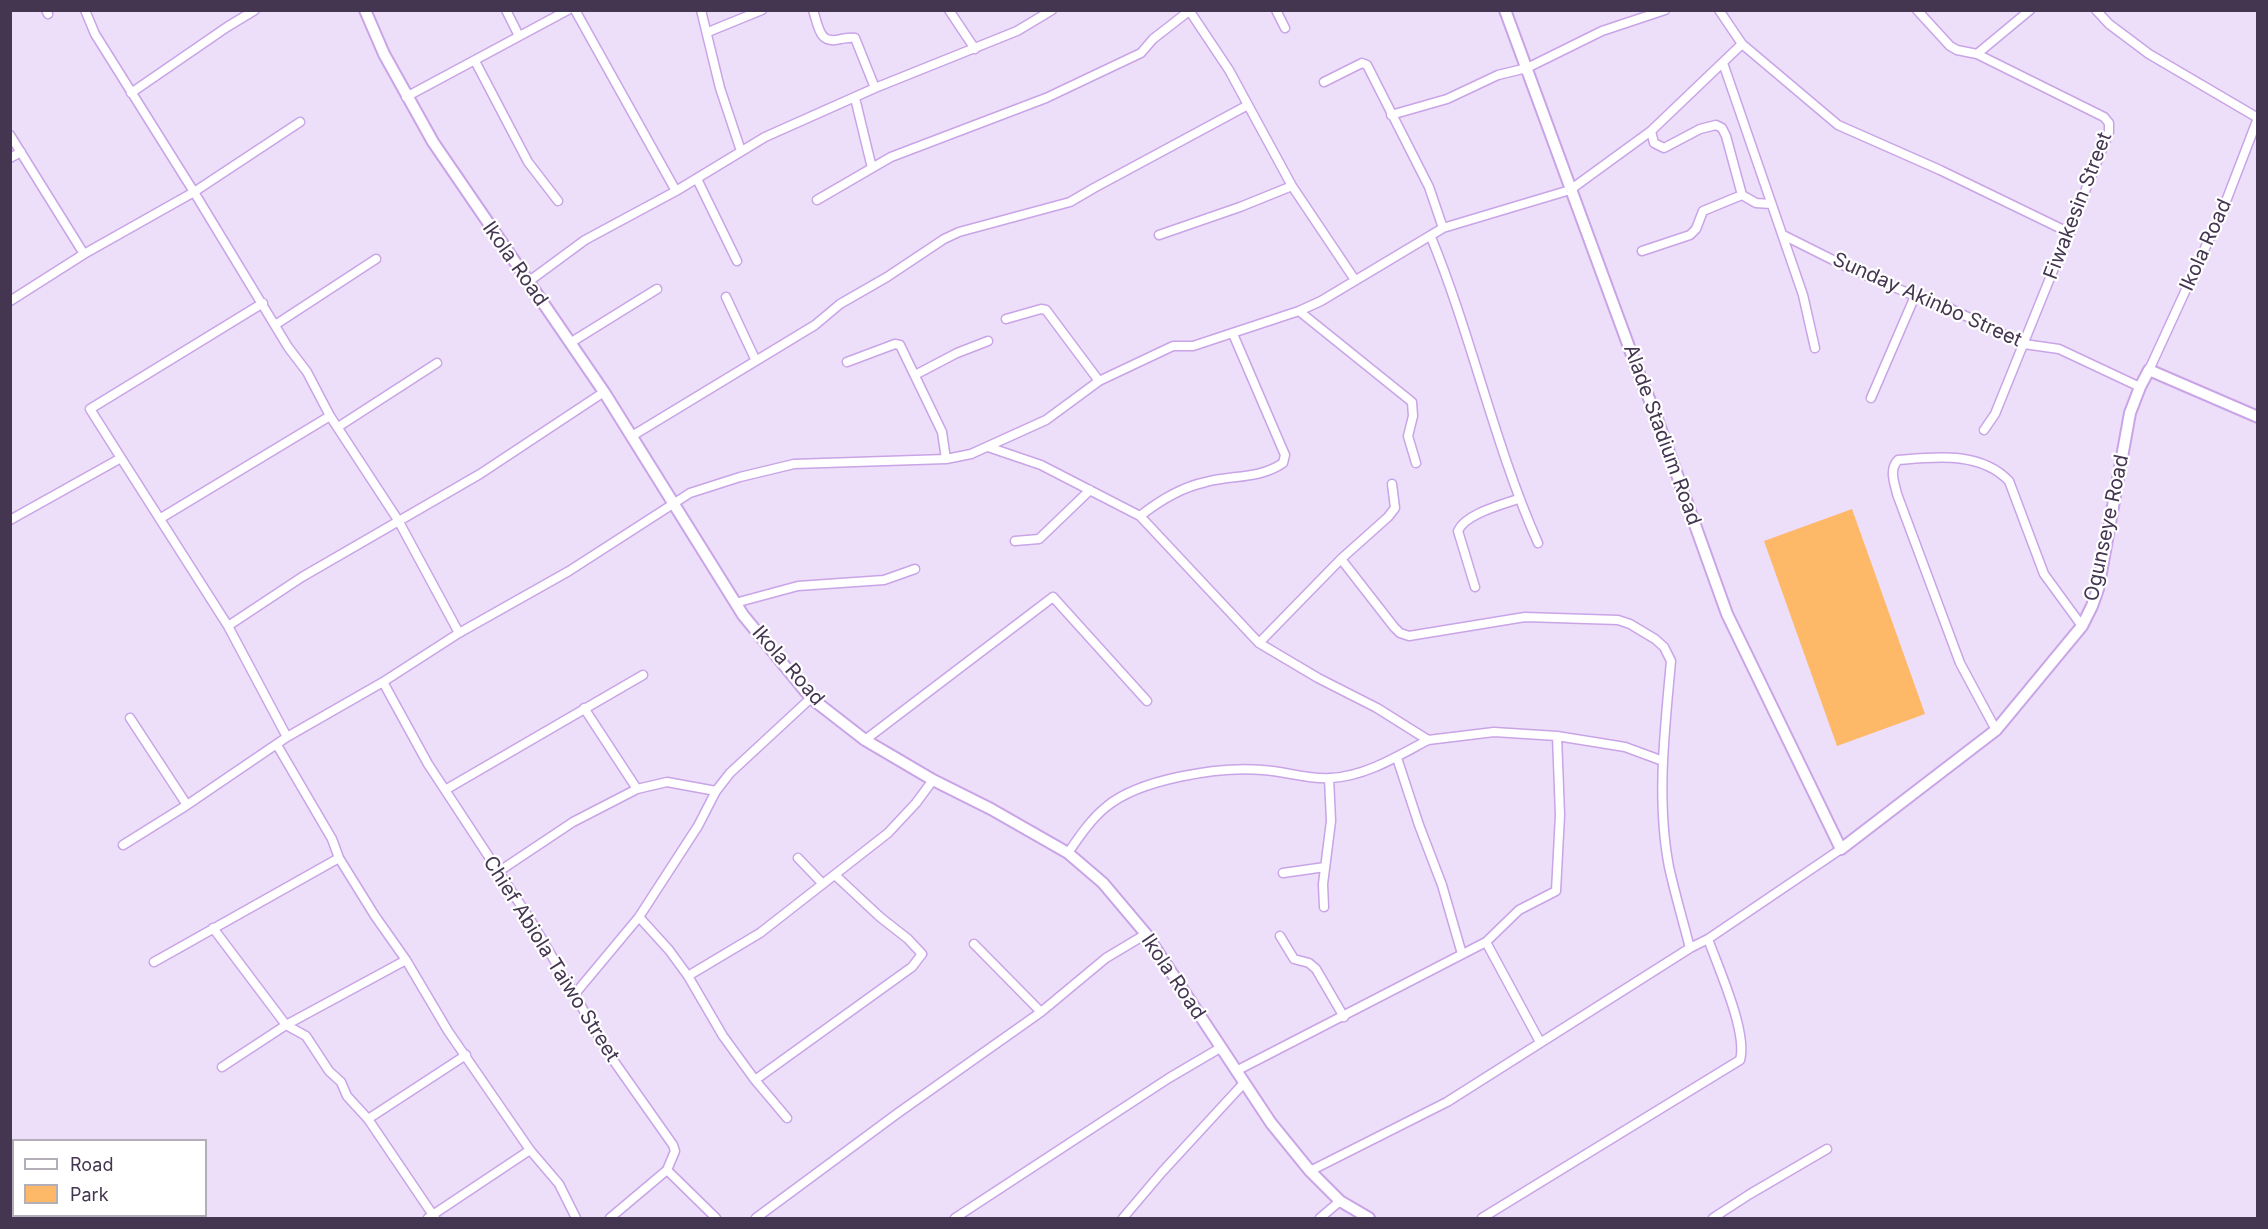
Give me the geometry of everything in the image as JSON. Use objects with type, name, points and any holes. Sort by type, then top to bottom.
[{"type":"street","points":[[85,10],[95,34],[131,93],[275,325],[307,372],[330,416],[398,520],[459,633]]},
{"type":"street","points":[[131,93],[255,10]]},
{"type":"street","name":"Ikola Road","points":[[365,10],[406,97],[475,206],[604,392],[735,603],[756,632],[811,698],[865,740],[933,780],[992,809],[1068,853],[1103,883],[1146,934],[1243,1084],[1271,1123],[1310,1171],[1340,1201],[1369,1218]]},
{"type":"street","points":[[506,10],[519,36]]},
{"type":"street","points":[[406,97],[568,10]]},
{"type":"street","points":[[575,10],[676,191]]},
{"type":"street","points":[[701,10],[720,88],[741,151]]},
{"type":"street","points":[[708,32],[762,10]]},
{"type":"street","points":[[813,10],[825,40],[832,42],[855,38],[875,88]]},
{"type":"street","points":[[949,10],[975,49]]},
{"type":"street","points":[[528,282],[585,240],[697,179],[765,137],[875,88],[1017,31],[1052,10]]},
{"type":"street","points":[[1276,10],[1285,28]]},
{"type":"street","name":"Alade Stadium Road","points":[[1505,10],[1727,614],[1840,849]]},
{"type":"street","points":[[1391,115],[1447,99],[1498,75],[1527,68],[1602,31],[1665,10]]},
{"type":"street","points":[[1719,10],[1742,44],[1838,125],[1941,170],[2070,233]]},
{"type":"street","name":"Fiwakesin Street","points":[[1917,10],[1950,46],[1957,50],[1977,54],[2104,117],[2109,123],[2109,132],[2070,233],[1995,414],[1984,430]]},
{"type":"street","points":[[1977,54],[2030,10]]},
{"type":"street","points":[[2096,10],[2109,24],[2149,54],[2257,118]]},
{"type":"street","points":[[817,200],[919,144],[1046,98],[1141,53],[1153,39],[1189,11],[1229,70],[1292,186],[1355,280]]},
{"type":"street","points":[[123,845],[277,746],[287,737],[383,682],[459,633],[569,571],[690,493],[740,477],[794,464],[946,459],[971,454],[988,447],[1046,420],[1098,381],[1173,346],[1193,346],[1299,311],[1431,237],[1443,228],[1570,190],[1651,131],[1742,44]]},
{"type":"street","points":[[475,61],[528,162],[558,201]]},
{"type":"street","points":[[1723,63],[1803,295],[1815,348]]},
{"type":"street","points":[[1324,82],[1365,64],[1429,188],[1443,228]]},
{"type":"street","points":[[855,98],[872,168]]},
{"type":"street","points":[[632,436],[815,325],[840,304],[887,277],[944,239],[959,232],[1013,219],[1082,197],[1104,182],[1248,105]]},
{"type":"street","name":"Ikola Road","points":[[2149,370],[2223,209],[2257,118]]},
{"type":"street","points":[[10,301],[84,254],[194,192],[300,122]]},
{"type":"street","points":[[1651,131],[1654,143],[1664,148],[1700,129],[1716,125],[1722,128],[1742,195],[1756,203],[1771,204]]},
{"type":"street","points":[[10,135],[84,254]]},
{"type":"street","points":[[10,158],[21,152]]},
{"type":"street","points":[[697,179],[737,261]]},
{"type":"street","points":[[1159,235],[1292,186]]},
{"type":"street","points":[[1642,251],[1690,235],[1696,230],[1703,211],[1742,195]]},
{"type":"street","name":"Sunday Akinbo Street","points":[[1783,235],[1847,267],[1949,308],[2024,344],[2059,349],[2140,387]]},
{"type":"street","points":[[1431,237],[1448,277],[1518,499],[1538,543]]},
{"type":"street","points":[[275,325],[376,259]]},
{"type":"street","points":[[570,343],[657,289]]},
{"type":"street","points":[[1872,398],[1915,296]]},
{"type":"street","points":[[726,297],[756,361]]},
{"type":"street","points":[[263,303],[90,409],[228,626],[287,737]]},
{"type":"street","points":[[1006,319],[1041,309],[1046,310],[1098,381]]},
{"type":"street","points":[[1299,311],[1412,402],[1413,416],[1408,435],[1416,463]]},
{"type":"street","points":[[1140,516],[1183,489],[1207,481],[1248,476],[1276,468],[1283,463],[1285,455],[1233,334]]},
{"type":"street","points":[[915,375],[957,353],[988,341]]},
{"type":"street","points":[[847,362],[897,344],[901,347],[942,432],[946,459]]},
{"type":"street","points":[[338,428],[437,363]]},
{"type":"street","points":[[2149,370],[2258,417]]},
{"type":"street","name":"Ogunseye Road","points":[[1840,849],[1996,730],[2082,626],[2098,589],[2130,413],[2149,370]]},
{"type":"street","points":[[228,626],[302,577],[480,474],[604,392]]},
{"type":"street","points":[[161,518],[330,416]]},
{"type":"street","points":[[988,447],[1041,465],[1140,516],[1259,644],[1377,708],[1428,740]]},
{"type":"street","points":[[1996,730],[1960,663],[1896,494],[1892,466],[1898,460],[1956,457],[1975,461],[2004,476],[2009,481],[2044,574],[2082,626]]},
{"type":"street","points":[[11,520],[121,458]]},
{"type":"street","points":[[1259,644],[1341,559],[1388,517],[1395,508],[1392,484]]},
{"type":"street","points":[[1015,541],[1036,540],[1042,537],[1090,489]]},
{"type":"street","points":[[1475,587],[1458,531],[1461,524],[1518,499]]},
{"type":"street","points":[[1341,559],[1394,627],[1400,633],[1409,636],[1525,617],[1618,620],[1630,624],[1664,647],[1671,660],[1663,761],[1663,808],[1669,866],[1690,948]]},
{"type":"street","points":[[735,603],[798,586],[884,580],[915,569]]},
{"type":"street","points":[[865,740],[1053,597],[1147,701]]},
{"type":"street","points":[[445,790],[643,675]]},
{"type":"street","name":"Chief Abiola Taiwo Street","points":[[383,682],[428,764],[533,924],[611,1057],[673,1145],[675,1151],[667,1170]]},
{"type":"street","points":[[574,995],[639,917],[698,826],[716,791],[744,760],[811,698]]},
{"type":"street","points":[[584,708],[637,789]]},
{"type":"street","points":[[130,718],[187,805]]},
{"type":"street","points":[[1068,853],[1094,819],[1106,807],[1126,794],[1188,775],[1251,769],[1329,778],[1349,776],[1398,758],[1428,740],[1494,732],[1557,736],[1625,747],[1663,761]]},
{"type":"street","points":[[1236,1071],[1486,942],[1519,910],[1553,894],[1558,888],[1560,816],[1557,736]]},
{"type":"street","points":[[277,746],[332,839],[339,858],[375,916],[406,960],[448,1031],[530,1150],[559,1184],[576,1218]]},
{"type":"street","points":[[1398,758],[1419,825],[1442,885],[1462,954]]},
{"type":"street","points":[[1324,907],[1325,867],[1331,821],[1329,778]]},
{"type":"street","points":[[688,976],[760,933],[888,833],[916,803],[933,780]]},
{"type":"street","points":[[498,872],[573,822],[637,789],[667,782],[716,791]]},
{"type":"street","points":[[1310,1171],[1447,1102],[1690,948],[1708,939],[1840,849]]},
{"type":"street","points":[[154,962],[339,858]]},
{"type":"street","points":[[798,858],[822,884]]},
{"type":"street","points":[[1283,873],[1325,867]]},
{"type":"street","points":[[755,1080],[912,967],[922,954],[835,875]]},
{"type":"street","points":[[639,917],[669,950],[688,976],[723,1036],[755,1080],[787,1118]]},
{"type":"street","points":[[213,928],[285,1025],[306,1036],[328,1071],[341,1082],[347,1096],[368,1119],[432,1217],[530,1150]]},
{"type":"street","points":[[756,1218],[898,1113],[1041,1012],[1106,958],[1146,934]]},
{"type":"street","points":[[1280,936],[1294,959],[1309,963],[1316,969],[1344,1017]]},
{"type":"street","points":[[1482,1218],[1740,1060],[1742,1042],[1708,939]]},
{"type":"street","points":[[1486,942],[1540,1042]]},
{"type":"street","points":[[974,944],[1041,1012]]},
{"type":"street","points":[[222,1066],[285,1025],[406,960]]},
{"type":"street","points":[[955,1218],[1169,1078],[1220,1048]]},
{"type":"street","points":[[368,1119],[466,1055]]},
{"type":"street","points":[[1123,1218],[1243,1084]]},
{"type":"street","points":[[1713,1218],[1827,1149]]},
{"type":"street","points":[[610,1218],[667,1170],[716,1218]]},
{"type":"street","points":[[1320,1218],[1340,1201]]},
{"type":"green space","points":[[1852,509],[1925,714],[1837,746],[1764,541]]}]
